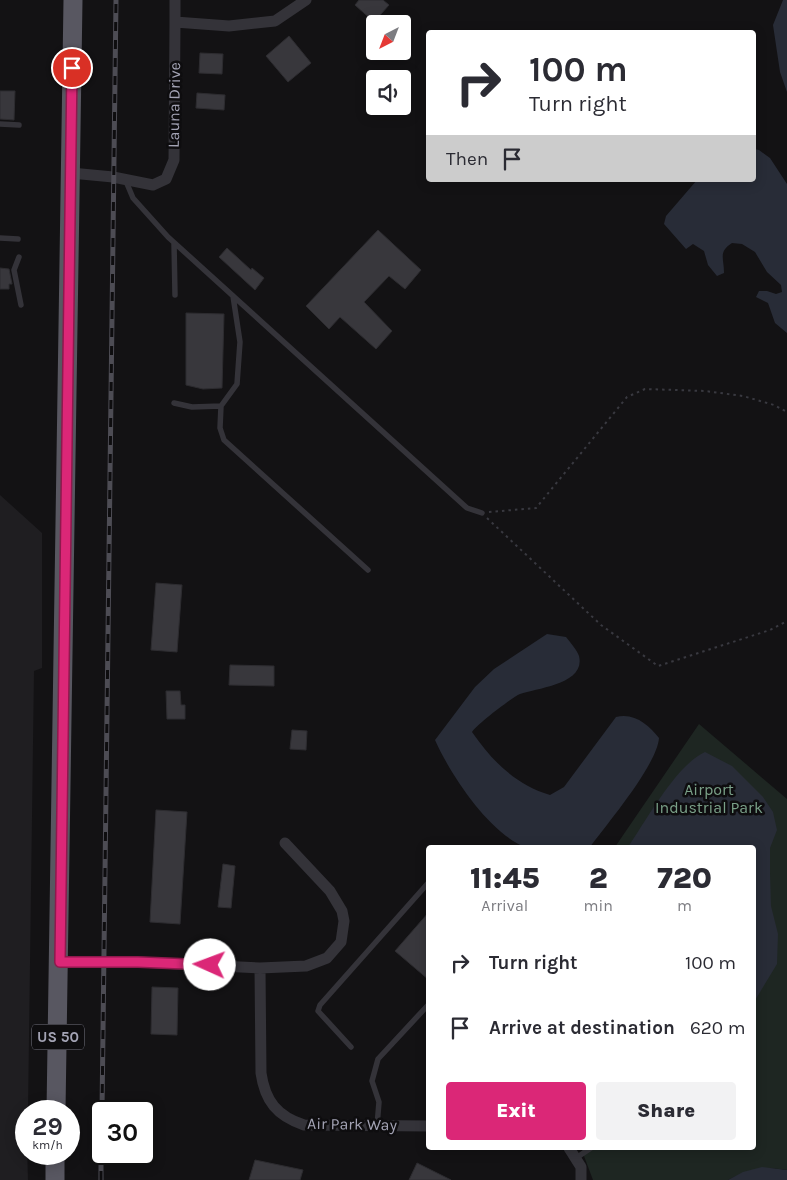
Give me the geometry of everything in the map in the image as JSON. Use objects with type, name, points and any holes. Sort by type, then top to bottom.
[{"type":"highway","name":"US 50","points":[[56,1100],[60,962],[73,0]]},
{"type":"highway","points":[[55,1165],[55,1180]]},
{"type":"street","name":"Launa Drive","points":[[71,173],[126,179],[152,185],[166,179],[174,160],[175,0]]},
{"type":"street","points":[[175,22],[229,26],[274,21],[306,0]]},
{"type":"street","points":[[60,962],[138,962],[260,968],[317,964],[335,950],[344,932],[342,912],[330,892],[285,843]]},
{"type":"street","name":"Air Park Way","points":[[260,968],[261,1074],[264,1090],[274,1109],[292,1121],[304,1125],[426,1126]]},
{"type":"street","points":[[570,1150],[581,1167],[582,1180]]},
{"type":"lane","points":[[0,124],[19,125]]},
{"type":"lane","points":[[126,179],[133,198],[174,243],[467,508],[482,513]]},
{"type":"lane","points":[[0,238],[18,239]]},
{"type":"lane","points":[[174,243],[174,295]]},
{"type":"lane","points":[[19,257],[14,270],[21,304]]},
{"type":"lane","points":[[232,296],[240,342],[237,384],[221,406],[220,428],[224,440],[368,570]]},
{"type":"lane","points":[[174,404],[192,407],[221,406]]},
{"type":"lane","points":[[351,1047],[324,1020],[318,1011],[320,1005],[426,885]]},
{"type":"lane","points":[[377,1126],[379,1102],[372,1081],[378,1059],[426,1007]]},
{"type":"lane","points":[[576,1158],[588,1150]]},
{"type":"path","points":[[482,513],[536,508],[626,397],[645,389],[705,391],[743,396],[774,405],[787,412]]},
{"type":"path","points":[[482,513],[601,625],[658,666],[770,630],[787,622]]},
{"type":"shaded area","points":[[783,0],[787,0],[787,92],[780,72],[773,25]]},
{"type":"shaded area","points":[[756,149],[770,158],[787,184],[787,333],[775,323],[768,303],[756,297],[759,291],[776,294],[782,292],[781,285],[767,272],[755,252],[742,244],[732,243],[723,252],[724,273],[717,276],[708,265],[704,251],[693,244],[686,249],[664,224],[666,216],[695,182],[756,182]]},
{"type":"shaded area","points":[[0,495],[42,533],[42,668],[34,671],[28,1100],[15,1100],[15,1165],[28,1165],[28,1180],[0,1180]]},
{"type":"shaded area","points":[[547,634],[566,637],[579,656],[579,665],[575,673],[568,679],[516,696],[472,732],[488,753],[506,771],[538,791],[550,795],[564,787],[616,717],[629,716],[635,718],[651,729],[659,738],[650,763],[641,778],[592,845],[521,845],[511,840],[472,801],[450,769],[435,740],[475,687],[494,669]]},
{"type":"shaded area","points":[[705,752],[732,766],[763,797],[773,812],[777,830],[770,848],[770,873],[771,906],[778,934],[777,964],[756,999],[756,845],[629,845],[662,795],[683,769]]},
{"type":"shaded area","points":[[762,1167],[787,1170],[787,1180],[728,1180],[743,1172]]},
{"type":"green space","name":"Airport Industrial Park","points":[[699,724],[787,799],[787,1170],[772,1168],[757,1170],[728,1180],[593,1180],[582,1150],[756,1150],[756,845],[616,845]]},
{"type":"building","points":[[359,0],[383,0],[389,5],[380,15],[366,15],[355,5]]},
{"type":"building","points":[[289,36],[311,63],[288,82],[266,56]]},
{"type":"building","points":[[200,53],[223,54],[222,74],[199,73]]},
{"type":"building","points":[[0,91],[15,91],[14,120],[0,119]]},
{"type":"building","points":[[197,93],[225,95],[224,110],[196,108]]},
{"type":"building","points":[[378,230],[421,270],[405,289],[389,276],[364,302],[392,331],[376,349],[340,317],[329,329],[306,306]]},
{"type":"building","points":[[227,248],[251,270],[252,268],[264,278],[255,290],[219,257]]},
{"type":"building","points":[[0,268],[9,269],[12,284],[9,284],[9,289],[0,289]]},
{"type":"building","points":[[186,313],[224,314],[222,388],[203,389],[186,385]]},
{"type":"building","points":[[156,583],[182,585],[177,652],[151,650]]},
{"type":"building","points":[[230,665],[274,666],[274,686],[229,685]]},
{"type":"building","points":[[166,691],[180,691],[181,705],[185,705],[185,719],[167,719]]},
{"type":"building","points":[[292,730],[307,731],[306,750],[290,749]]},
{"type":"building","points":[[156,810],[187,812],[180,924],[150,922]]},
{"type":"building","points":[[223,864],[235,866],[231,908],[218,907]]},
{"type":"building","points":[[426,915],[426,977],[395,951]]},
{"type":"building","points":[[152,987],[178,988],[177,1035],[151,1034]]},
{"type":"building","points":[[255,1160],[303,1170],[300,1180],[249,1180]]},
{"type":"building","points":[[417,1163],[451,1180],[409,1180]]},
{"type":"railway","points":[[102,1100],[116,0]]},
{"type":"railway","points":[[101,1165],[101,1180]]},
{"type":"route","points":[[72,68],[60,962],[138,962],[210,965]]}]
